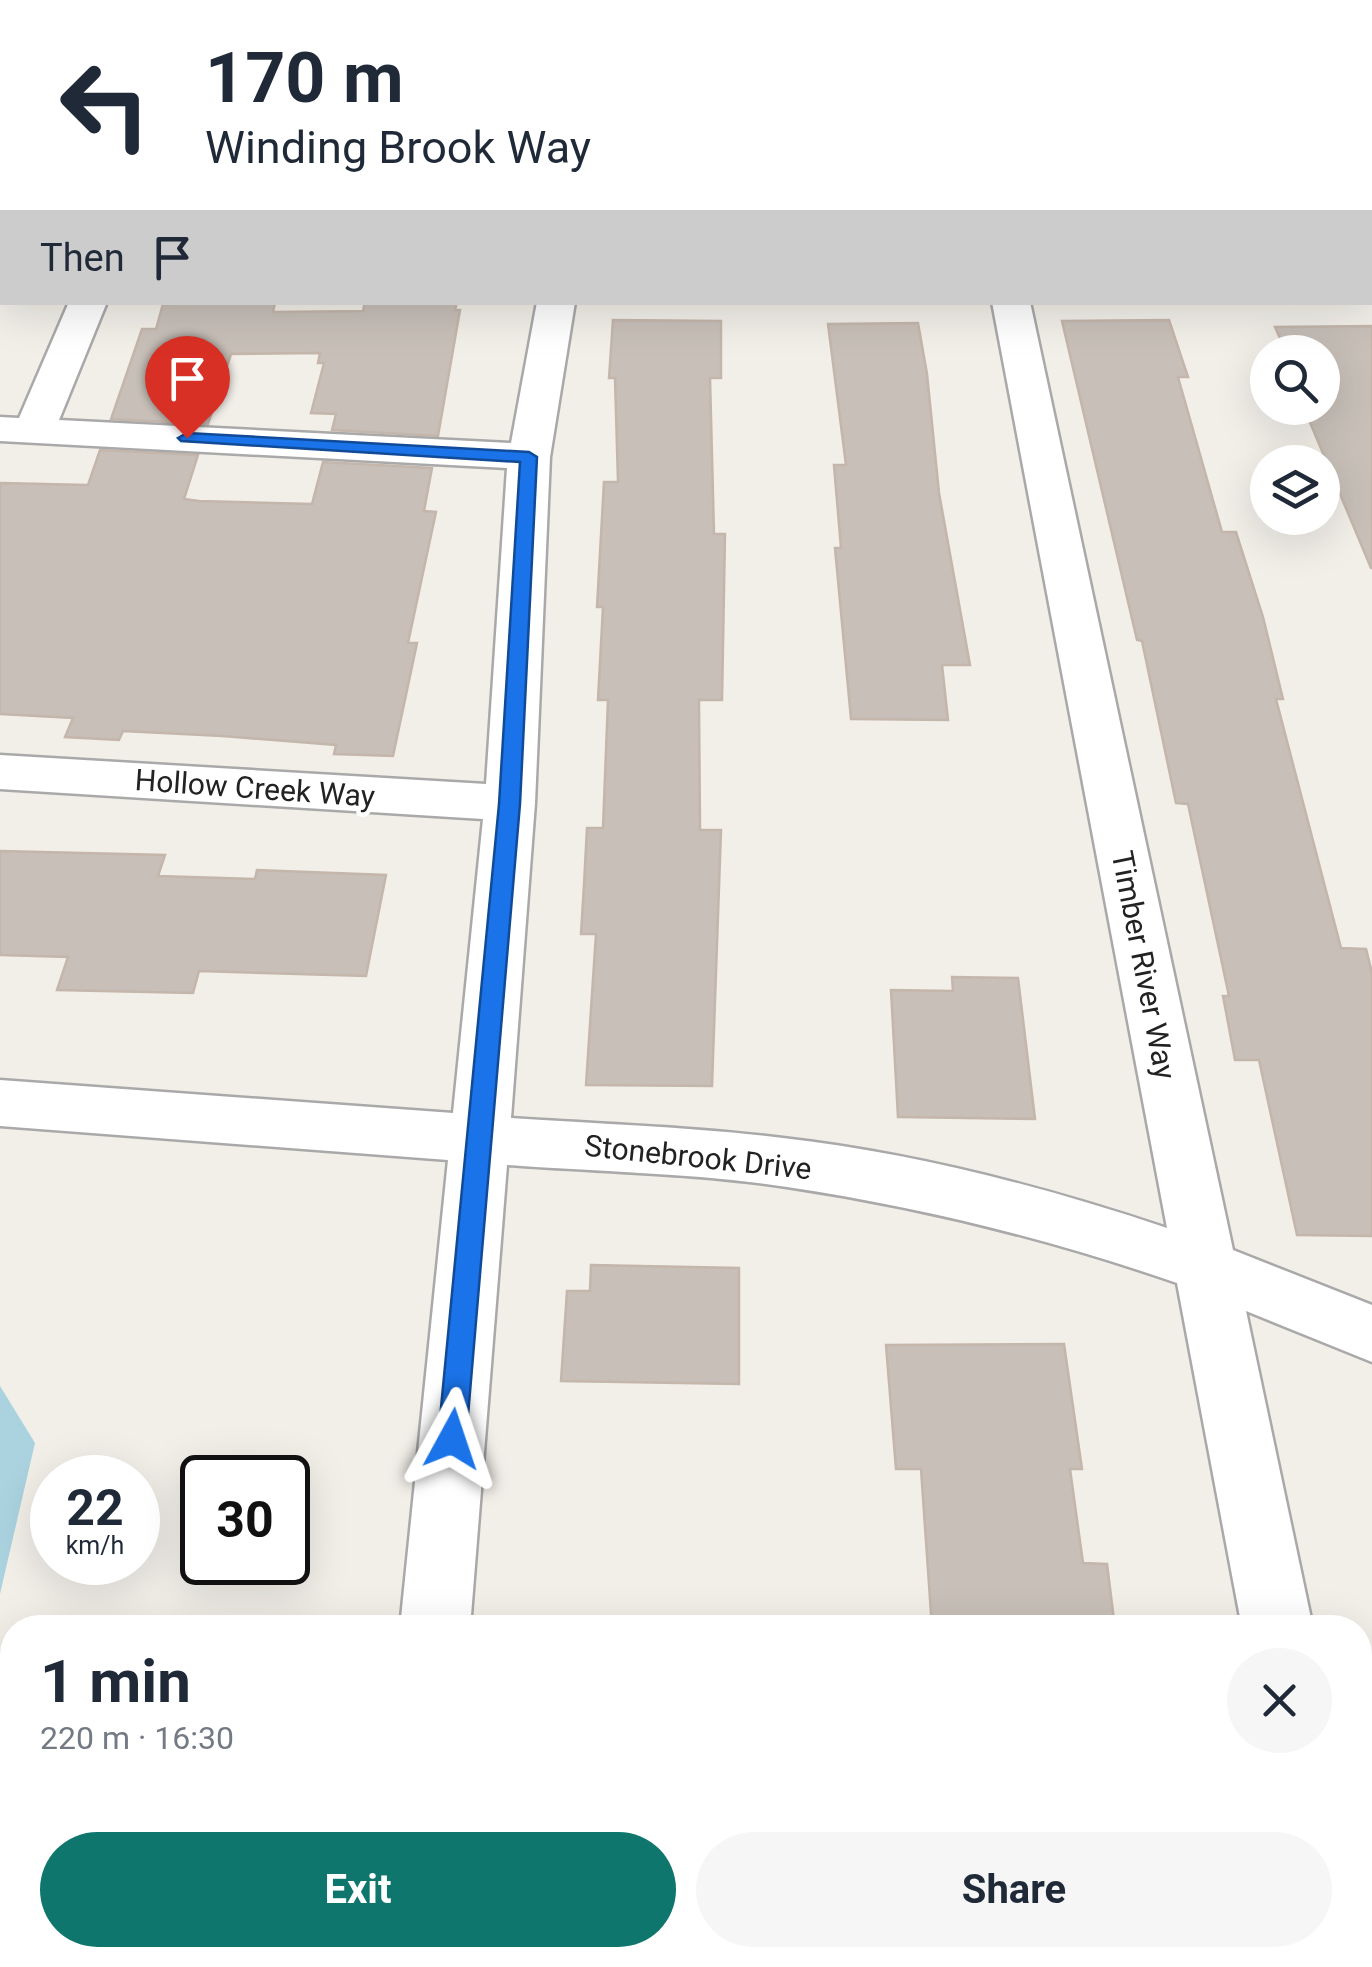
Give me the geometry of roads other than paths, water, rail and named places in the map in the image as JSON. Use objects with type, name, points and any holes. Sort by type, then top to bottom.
[{"type":"street","points":[[86,305],[18,429],[529,457]]},
{"type":"street","points":[[435,1615],[510,804],[529,457],[555,305]]},
{"type":"street","name":"Timber River Way","points":[[1011,305],[1275,1615]]},
{"type":"street","name":"Hollow Creek Way","points":[[0,772],[510,804]]},
{"type":"street","name":"Stonebrook Drive","points":[[0,1103],[783,1162],[933,1187],[1086,1226],[1206,1267],[1372,1334]]},
{"type":"water","points":[[0,1386],[35,1443],[0,1594]]}]
